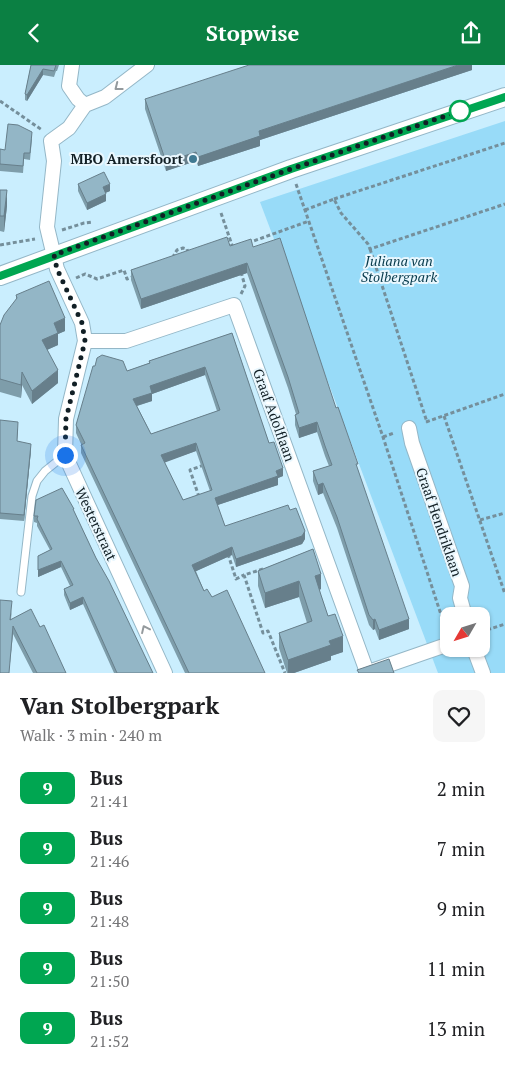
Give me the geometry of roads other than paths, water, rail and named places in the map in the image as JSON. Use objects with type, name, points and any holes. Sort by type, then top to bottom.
[{"type":"street","points":[[72,65],[69,86],[85,105],[105,97],[147,65]]},
{"type":"street","points":[[0,276],[291,169],[505,97]]},
{"type":"street","name":"Westerstraat","points":[[85,105],[69,128],[50,141],[54,161],[47,227],[57,269],[82,323],[85,341],[66,419],[65,455],[165,673]]},
{"type":"street","name":"Graaf Adolflaan","points":[[85,341],[126,341],[234,305],[366,673],[440,647]]},
{"type":"street","name":"Graaf Hendriklaan","points":[[408,428],[462,586],[460,598],[462,607]]},
{"type":"street","points":[[477,657],[483,673]]},
{"type":"lane","points":[[21,593],[34,488],[45,471],[65,455]]},
{"type":"place","name":"MBO Amersfoort","points":[[193,159]]},
{"type":"park label","name":"Juliana van Stolbergpark","points":[[399,269]]}]
